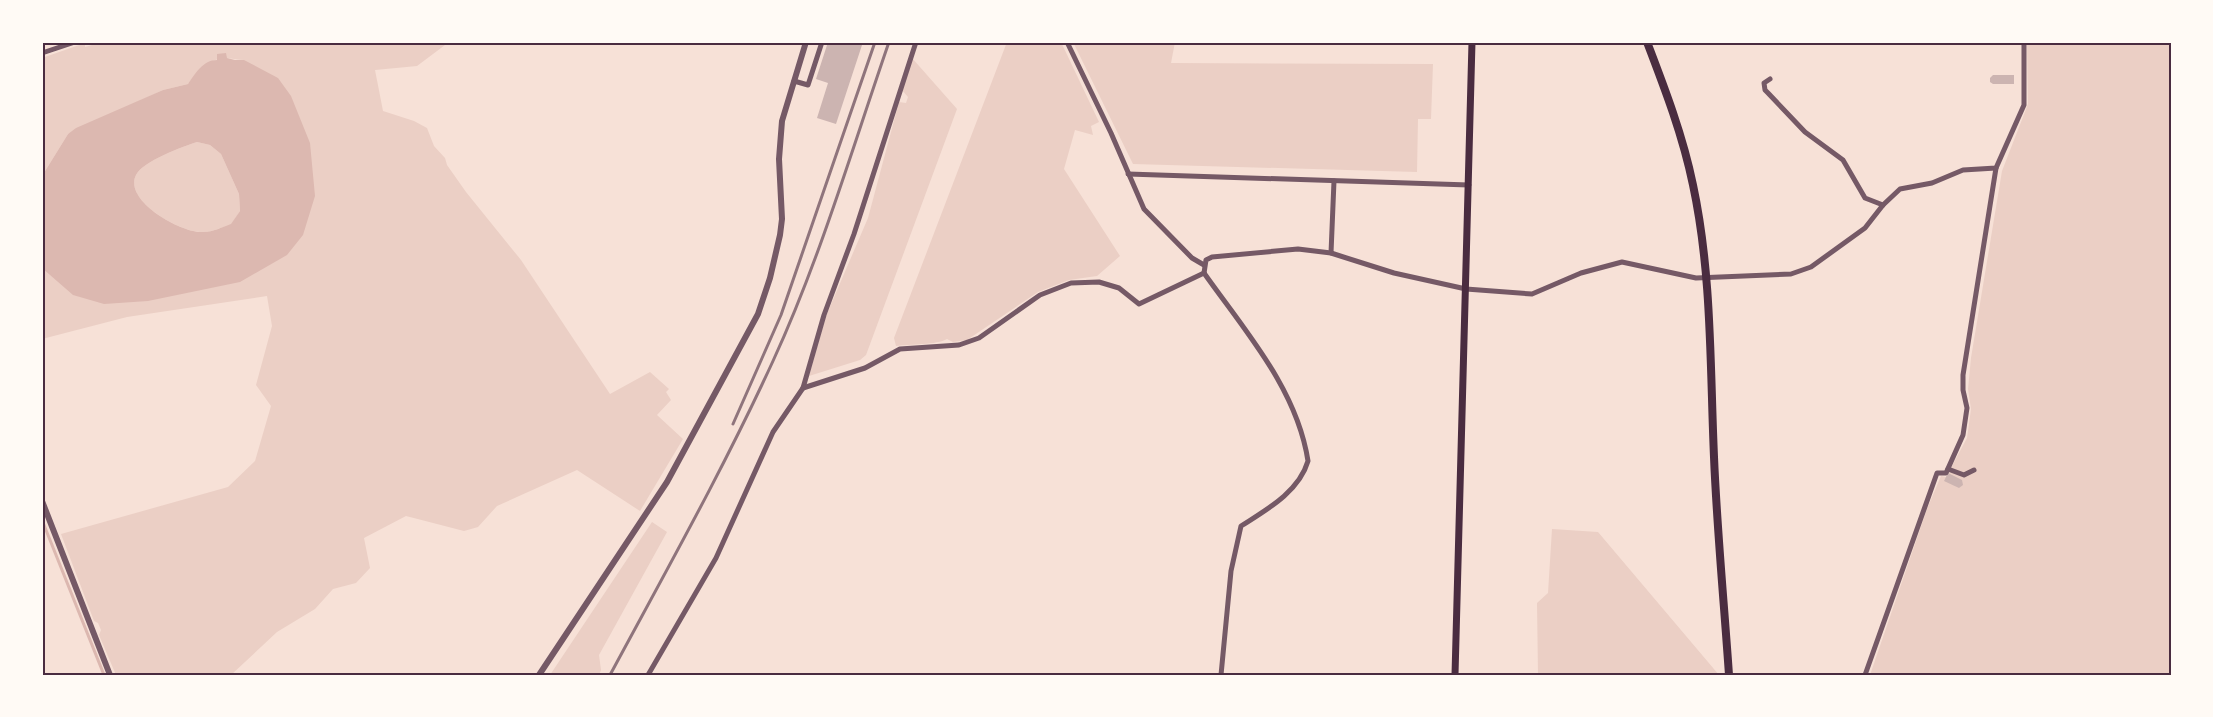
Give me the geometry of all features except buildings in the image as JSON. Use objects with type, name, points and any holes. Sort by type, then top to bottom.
[{"type":"main road","points":[[1455,675],[1472,42]]},
{"type":"main road","points":[[1647,42],[1669,98],[1682,143],[1702,234],[1709,317],[1719,546],[1729,675]]},
{"type":"street","points":[[42,53],[75,42]]},
{"type":"street","points":[[539,675],[667,482],[758,314],[776,259],[780,235],[779,139],[782,121],[806,42]]},
{"type":"street","points":[[794,81],[808,85],[822,42]]},
{"type":"street","points":[[648,675],[716,558],[774,432],[803,388],[824,315],[854,234],[916,42]]},
{"type":"street","points":[[1066,42],[1111,133],[1144,209],[1192,258],[1204,265]]},
{"type":"street","points":[[1865,675],[1937,473],[1946,473],[1963,435],[1967,408],[1963,390],[1963,375],[1996,168],[2024,105],[2024,42]]},
{"type":"street","points":[[1770,79],[1764,83],[1765,90],[1804,132],[1843,160],[1865,198],[1882,205]]},
{"type":"street","points":[[1221,675],[1231,571],[1241,526],[1271,509],[1287,494],[1308,461],[1297,417],[1279,379],[1204,273],[1206,260],[1212,257],[1299,249],[1331,253],[1394,273],[1466,289],[1532,294],[1581,273],[1622,262],[1696,278],[1791,274],[1803,271],[1865,228],[1882,205],[1900,189],[1932,183],[1963,170],[1996,168]]},
{"type":"street","points":[[1128,174],[1468,185]]},
{"type":"street","points":[[1331,253],[1334,180]]},
{"type":"street","points":[[803,388],[865,368],[900,349],[959,345],[979,338],[1040,295],[1071,283],[1099,282],[1119,288],[1139,304],[1204,273]]},
{"type":"street","points":[[1948,469],[1964,475],[1974,470]]},
{"type":"street","points":[[42,501],[110,675]]},
{"type":"shaded area","points":[[92,42],[449,42],[417,66],[375,70],[383,111],[414,121],[427,128],[434,146],[445,158],[447,165],[521,260],[610,394],[650,372],[669,389],[666,392],[671,400],[657,415],[683,439],[640,511],[577,470],[497,506],[478,527],[464,531],[406,516],[364,538],[370,568],[356,583],[333,589],[315,609],[277,632],[231,675],[116,675],[99,635],[101,630],[98,623],[94,621],[61,534],[228,487],[255,461],[271,406],[256,385],[272,326],[267,296],[127,317],[42,339],[42,268],[44,270],[240,282],[244,60],[224,58],[212,61],[188,84],[163,90],[68,134],[42,176],[42,58],[85,43],[85,47],[92,45]]},
{"type":"shaded area","points":[[1007,42],[1061,42],[1099,122],[1091,126],[1093,135],[1075,130],[1064,169],[1120,256],[1097,276],[1069,280],[1038,292],[967,340],[953,342],[947,339],[896,346],[894,338]]},
{"type":"shaded area","points":[[1073,42],[1175,42],[1171,63],[1433,64],[1431,119],[1418,119],[1417,172],[1133,164]]},
{"type":"shaded area","points":[[2027,42],[2171,42],[2171,675],[1870,675],[1927,509],[1941,476],[1946,477],[1967,438],[1971,409],[1968,389],[1971,358],[2002,171],[2028,104]]},
{"type":"shaded area","points":[[226,53],[227,58],[244,60],[278,78],[291,96],[310,143],[315,196],[303,235],[287,255],[240,282],[148,301],[104,304],[73,295],[42,268],[42,176],[68,134],[76,128],[163,90],[188,84],[204,65],[217,60],[217,54]],"holes":[[[197,142],[210,145],[221,154],[239,194],[240,211],[231,224],[207,232],[195,231],[170,222],[146,205],[134,185],[136,175],[140,170],[182,147]]]},
{"type":"shaded area","points":[[912,58],[957,109],[866,355],[860,360],[809,376],[826,316],[868,218],[899,102],[906,103],[908,97],[902,90]]},
{"type":"shaded area","points":[[197,142],[210,145],[221,154],[239,194],[240,211],[231,225],[207,232],[183,228],[157,214],[138,195],[134,185],[136,175],[146,165]]},
{"type":"shaded area","points":[[652,522],[667,532],[599,655],[601,670],[599,675],[550,675]]},
{"type":"shaded area","points":[[1552,529],[1598,532],[1719,675],[1538,675],[1537,603],[1548,593]]},
{"type":"waterway","points":[[42,520],[104,675]]},
{"type":"railway","points":[[733,424],[781,315],[875,42]]},
{"type":"railway","points":[[610,675],[715,480],[773,361],[821,243],[889,42]]}]
